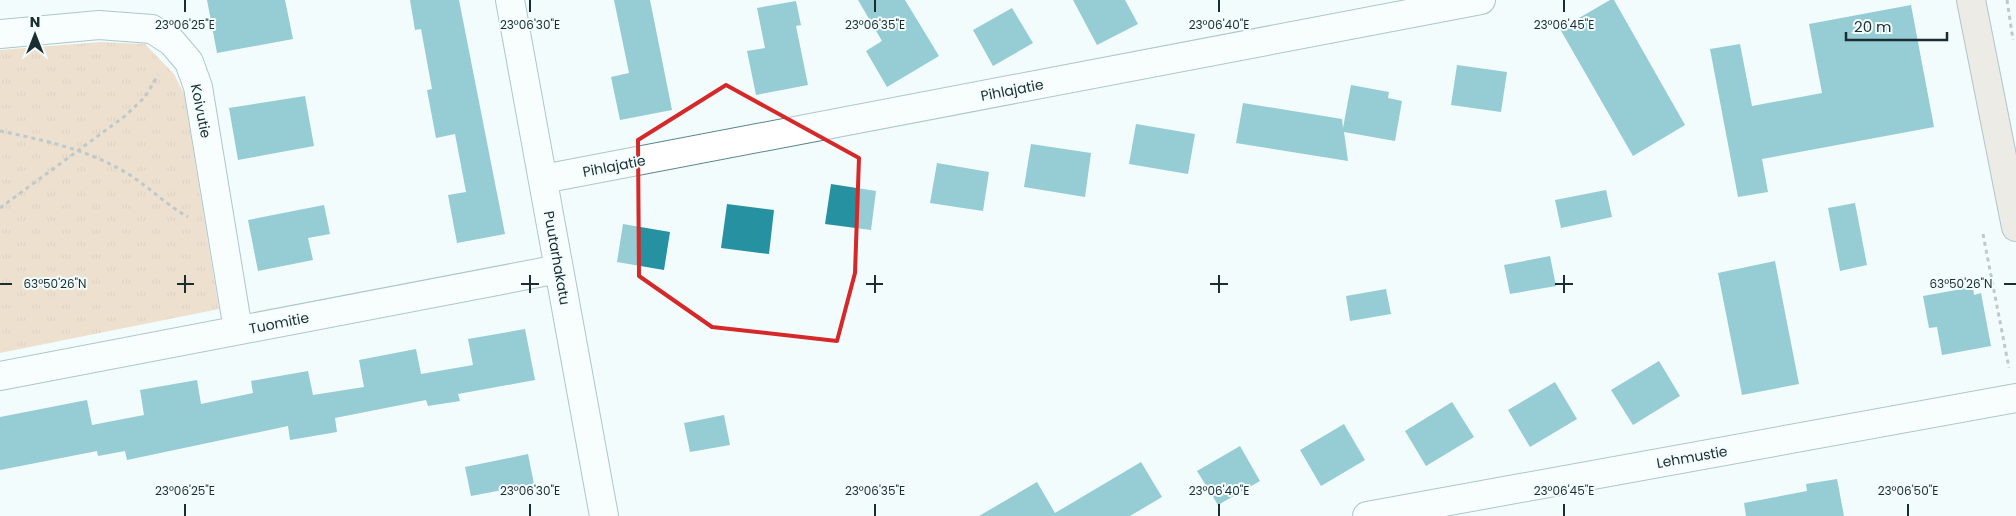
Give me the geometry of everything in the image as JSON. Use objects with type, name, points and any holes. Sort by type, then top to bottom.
[{"type":"street","name":"Puutarhakatu","points":[[510,0],[604,516]]},
{"type":"street","name":"Pihlajatie","points":[[543,179],[1481,0]]},
{"type":"street","points":[[1971,0],[2016,227]]},
{"type":"street","name":"Koivutie","points":[[0,34],[99,25],[152,29],[172,42],[189,62],[198,87],[238,330]]},
{"type":"street","name":"Tuomitie","points":[[0,376],[559,269]]},
{"type":"street","name":"Lehmustie","points":[[1367,516],[2016,398]]},
{"type":"path","points":[[2007,0],[2014,48]]},
{"type":"path","points":[[0,208],[125,116],[145,97],[169,54],[172,42]]},
{"type":"path","points":[[0,131],[79,150],[124,171],[153,190],[173,208],[204,226],[221,233]]},
{"type":"highlighted area","points":[[726,85],[859,158],[855,273],[837,341],[712,327],[639,276],[638,140]]},
{"type":"green space","points":[[100,42],[145,44],[174,74],[184,94],[219,309],[0,353],[0,50]]},
{"type":"building","points":[[207,0],[285,0],[293,39],[217,53]]},
{"type":"building","points":[[410,0],[459,0],[505,234],[457,243],[448,195],[466,192],[455,134],[436,138],[427,90],[432,89],[421,29],[415,30]]},
{"type":"building","points":[[614,0],[650,0],[672,110],[620,120],[611,77],[629,73]]},
{"type":"building","points":[[858,0],[905,0],[939,56],[887,87],[866,51],[882,41]]},
{"type":"building","points":[[1073,0],[1125,0],[1138,24],[1097,45]]},
{"type":"building","points":[[1610,0],[1614,0],[1685,125],[1633,156],[1560,29]]},
{"type":"building","points":[[796,1],[801,25],[796,26],[808,85],[756,95],[747,51],[765,48],[757,8]]},
{"type":"building","points":[[1911,5],[1934,127],[1762,159],[1768,192],[1738,197],[1710,49],[1740,44],[1752,106],[1822,93],[1809,24]]},
{"type":"building","points":[[1012,8],[1033,43],[993,66],[973,30]]},
{"type":"building","points":[[1457,65],[1507,72],[1501,112],[1451,105]]},
{"type":"building","points":[[1351,85],[1389,92],[1388,98],[1402,101],[1395,141],[1344,132],[1348,161],[1236,143],[1243,103],[1342,119],[1343,128]]},
{"type":"building","points":[[305,96],[314,146],[238,160],[229,108]]},
{"type":"building","points":[[1136,124],[1195,134],[1188,174],[1129,164]]},
{"type":"building","points":[[1031,144],[1091,153],[1085,197],[1024,187]]},
{"type":"building","points":[[937,163],[989,172],[983,211],[930,203]]},
{"type":"building","points":[[831,184],[876,191],[871,230],[825,224]]},
{"type":"building","points":[[1606,190],[1612,217],[1561,228],[1555,200]]},
{"type":"building","points":[[1855,203],[1867,265],[1840,271],[1828,208]]},
{"type":"building","points":[[727,204],[774,210],[769,254],[721,248]]},
{"type":"building","points":[[324,205],[330,234],[308,238],[313,260],[258,271],[248,220]]},
{"type":"building","points":[[623,224],[670,232],[664,270],[617,262]]},
{"type":"building","points":[[1550,256],[1556,286],[1510,294],[1504,265]]},
{"type":"building","points":[[1775,261],[1799,384],[1742,395],[1718,273]]},
{"type":"building","points":[[1973,287],[1974,295],[1981,293],[1991,346],[1942,355],[1937,327],[1929,328],[1923,296]]},
{"type":"building","points":[[1386,289],[1391,314],[1350,321],[1346,296]]},
{"type":"building","points":[[525,329],[535,380],[458,394],[460,401],[428,406],[426,400],[335,418],[337,432],[290,440],[288,426],[127,460],[125,451],[98,456],[97,451],[0,470],[0,417],[87,400],[92,425],[144,415],[140,390],[197,380],[201,404],[253,393],[251,381],[308,371],[313,395],[364,387],[359,360],[416,349],[421,374],[473,365],[468,339]]},
{"type":"building","points":[[1659,361],[1680,396],[1633,425],[1611,390]]},
{"type":"building","points":[[1555,382],[1577,419],[1530,447],[1508,410]]},
{"type":"building","points":[[1452,402],[1474,437],[1426,466],[1405,431]]},
{"type":"building","points":[[724,415],[730,445],[690,452],[684,423]]},
{"type":"building","points":[[1344,424],[1365,460],[1321,486],[1300,450]]},
{"type":"building","points":[[1240,446],[1260,481],[1218,505],[1197,471]]},
{"type":"building","points":[[528,454],[534,484],[471,496],[465,467]]},
{"type":"building","points":[[1141,462],[1162,497],[1130,516],[979,516],[1037,482],[1055,513]]},
{"type":"building","points":[[1837,479],[1844,516],[1746,516],[1744,503],[1807,491],[1806,484]]}]
